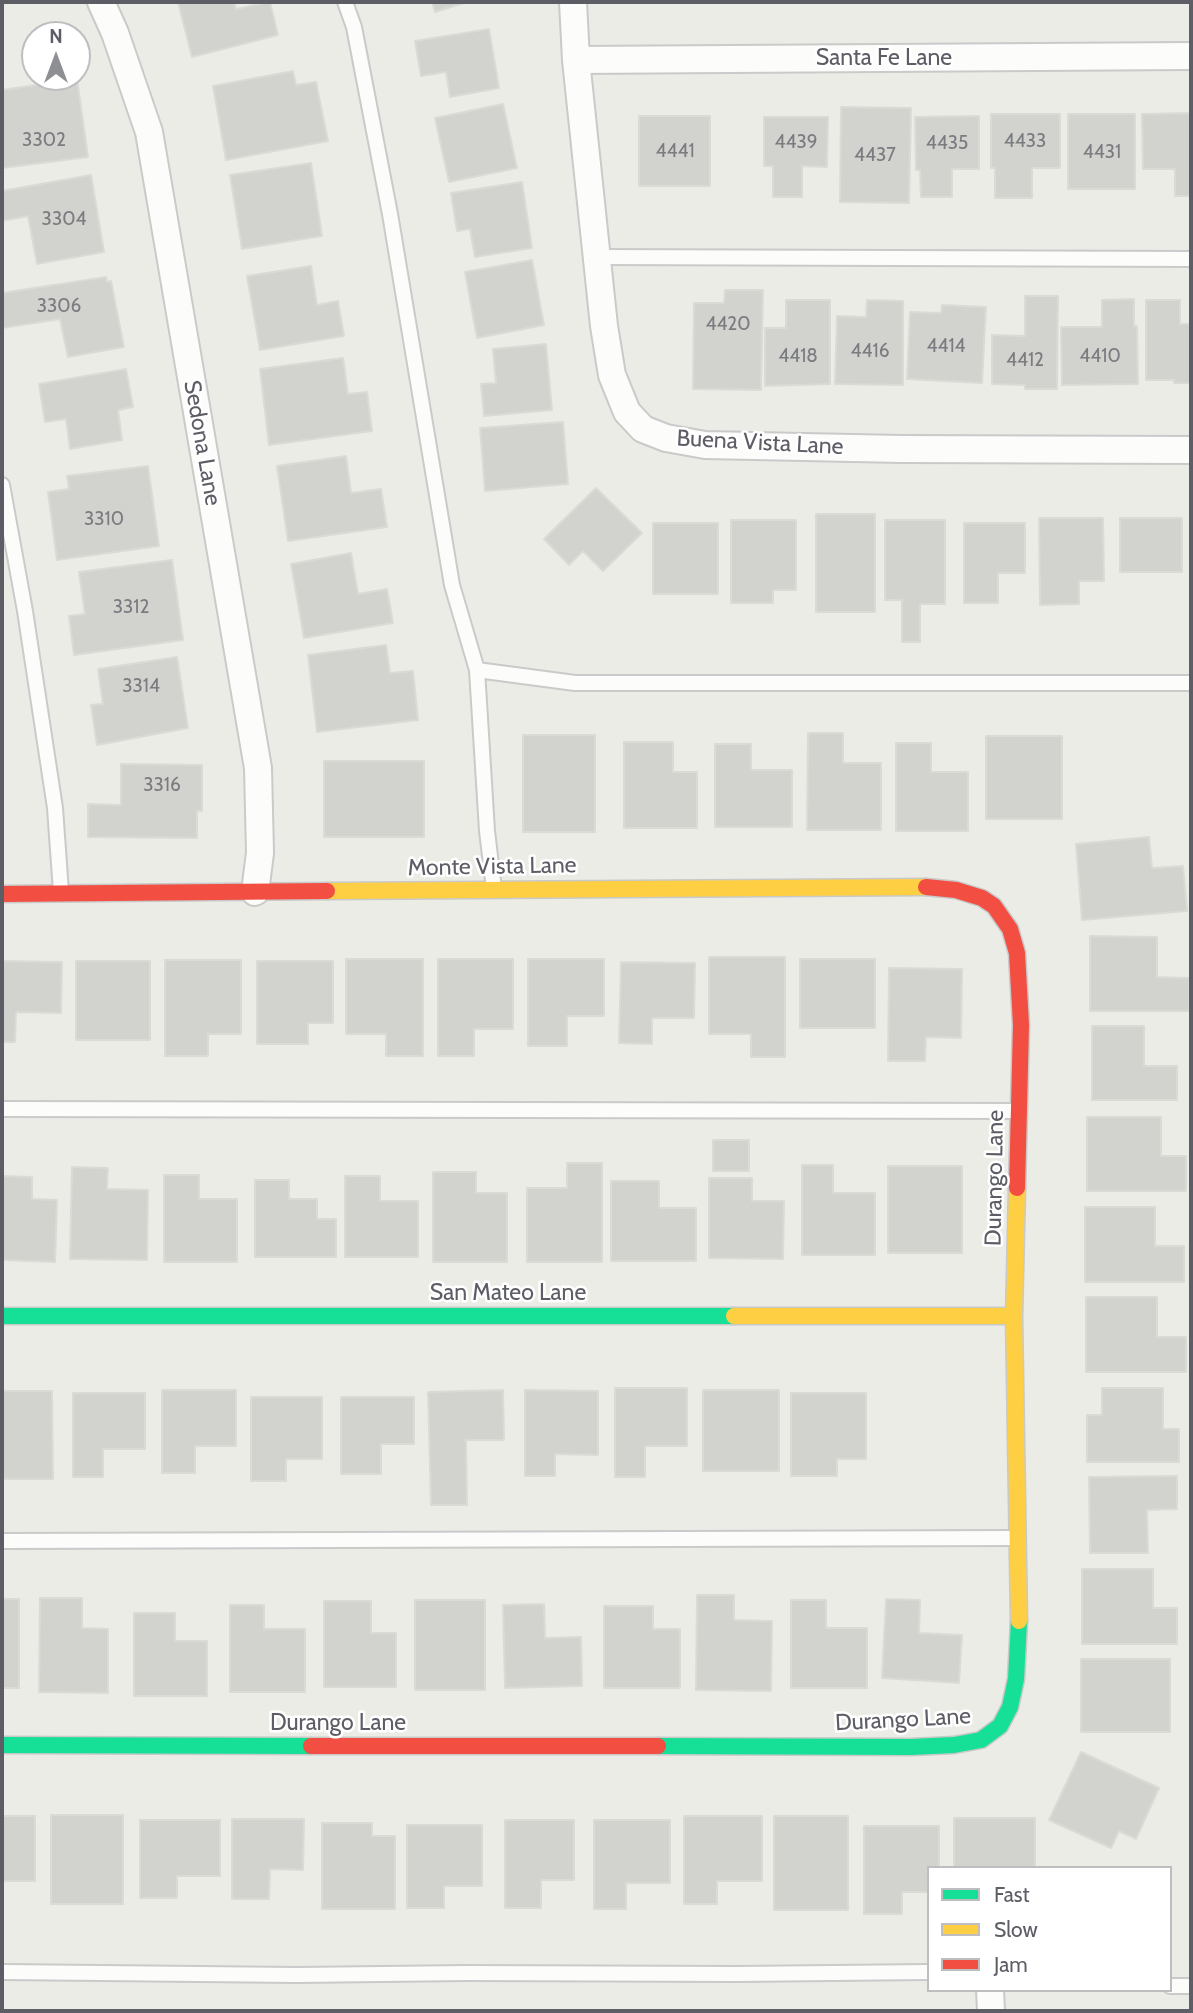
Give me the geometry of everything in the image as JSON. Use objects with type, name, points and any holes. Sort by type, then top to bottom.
[{"type":"street","name":"Sedona Lane","points":[[101,2],[115,33],[149,132],[258,768],[261,853],[255,892]]},
{"type":"street","name":"Buena Vista Lane","points":[[573,2],[576,60],[604,326],[612,375],[627,412],[643,429],[666,438],[705,445],[1191,450]]},
{"type":"street","name":"Santa Fe Lane","points":[[576,60],[1191,56]]},
{"type":"street","name":"Monte Vista Lane","points":[[2,894],[921,886],[956,890],[982,898]]},
{"type":"street","name":"Durango Lane","points":[[2,1745],[911,1747],[954,1745],[981,1740],[1000,1726],[1010,1707],[1016,1679],[1019,1642],[1014,1316],[1021,1025],[1017,953],[1010,929],[994,906],[982,898]]},
{"type":"street","name":"San Mateo Lane","points":[[2,1316],[1014,1316]]},
{"type":"street","points":[[990,1992],[991,2011]]},
{"type":"lane","points":[[345,2],[354,27],[390,214],[452,586],[477,670],[487,831],[494,890]]},
{"type":"lane","points":[[597,257],[1191,259]]},
{"type":"lane","points":[[2,485],[25,611],[55,808],[62,894]]},
{"type":"lane","points":[[477,670],[575,683],[1191,683]]},
{"type":"lane","points":[[2,1109],[1019,1111]]},
{"type":"lane","points":[[2,1541],[1017,1538]]},
{"type":"lane","points":[[2,1972],[296,1975],[927,1972]]},
{"type":"lane","points":[[1172,1986],[1191,1986]]},
{"type":"building","points":[[178,2],[234,2],[236,9],[270,2],[278,35],[192,57]]},
{"type":"building","points":[[432,2],[467,2],[435,12]]},
{"type":"building","points":[[489,29],[499,88],[450,97],[446,72],[421,76],[415,41]]},
{"type":"building","points":[[293,71],[296,85],[316,82],[328,141],[226,160],[213,86]]},
{"type":"building","points":[[21,87],[21,91],[79,91],[88,157],[2,168],[2,90]]},
{"type":"building","points":[[503,104],[517,168],[449,182],[435,118]]},
{"type":"building","points":[[841,107],[911,108],[909,203],[840,202]]},
{"type":"building","points":[[1191,113],[1191,196],[1175,196],[1175,169],[1143,169],[1142,114]]},
{"type":"building","points":[[991,114],[1060,114],[1060,168],[1032,168],[1032,198],[995,198],[995,168],[991,168]]},
{"type":"building","points":[[1068,114],[1135,114],[1135,189],[1068,189]]},
{"type":"building","points":[[639,116],[710,116],[710,186],[639,186]]},
{"type":"building","points":[[979,116],[979,169],[952,169],[952,197],[921,197],[920,170],[916,170],[915,117]]},
{"type":"building","points":[[764,117],[828,117],[827,167],[802,166],[802,197],[773,197],[773,166],[764,166]]},
{"type":"building","points":[[311,163],[322,236],[242,249],[230,175]]},
{"type":"building","points":[[91,175],[104,252],[37,264],[28,216],[2,221],[2,191]]},
{"type":"building","points":[[522,182],[532,248],[475,257],[470,229],[457,231],[451,193]]},
{"type":"building","points":[[532,260],[544,325],[477,338],[465,272]]},
{"type":"building","points":[[311,266],[317,305],[338,301],[344,336],[260,350],[247,276]]},
{"type":"building","points":[[106,277],[107,282],[111,281],[124,347],[68,357],[60,319],[2,328],[2,293]]},
{"type":"building","points":[[725,290],[763,290],[761,390],[693,389],[694,303],[724,303]]},
{"type":"building","points":[[1025,296],[1058,296],[1057,389],[1025,389],[1025,385],[992,384],[992,335],[1025,336]]},
{"type":"building","points":[[1134,299],[1138,384],[1062,385],[1061,327],[1102,327],[1102,300]]},
{"type":"building","points":[[786,300],[830,300],[830,384],[765,386],[765,328],[786,328]]},
{"type":"building","points":[[867,300],[903,301],[903,385],[835,384],[837,316],[866,317]]},
{"type":"building","points":[[1146,300],[1180,300],[1180,324],[1191,324],[1191,383],[1146,380]]},
{"type":"building","points":[[942,305],[986,307],[982,383],[907,379],[910,312],[941,313]]},
{"type":"building","points":[[546,344],[552,410],[484,416],[481,384],[496,383],[493,349]]},
{"type":"building","points":[[343,358],[348,394],[367,392],[372,431],[269,445],[260,369]]},
{"type":"building","points":[[126,369],[133,407],[118,410],[122,440],[70,449],[66,419],[45,422],[39,384]]},
{"type":"building","points":[[563,422],[568,484],[485,491],[480,428]]},
{"type":"building","points":[[346,456],[351,493],[381,489],[387,527],[288,541],[277,466]]},
{"type":"building","points":[[148,466],[159,546],[57,560],[48,492],[69,489],[67,476]]},
{"type":"building","points":[[596,488],[642,533],[603,571],[583,551],[569,565],[544,539]]},
{"type":"building","points":[[816,514],[875,514],[875,612],[816,612]]},
{"type":"building","points":[[1039,518],[1103,518],[1104,581],[1079,581],[1079,604],[1040,605]]},
{"type":"building","points":[[1120,518],[1182,518],[1182,572],[1120,572]]},
{"type":"building","points":[[731,520],[796,520],[796,590],[773,590],[773,603],[731,603]]},
{"type":"building","points":[[885,520],[945,520],[945,604],[920,604],[920,642],[902,642],[902,600],[885,600]]},
{"type":"building","points":[[653,523],[718,523],[718,594],[653,594]]},
{"type":"building","points":[[964,523],[1025,523],[1025,573],[998,573],[998,603],[964,603]]},
{"type":"building","points":[[351,553],[358,594],[387,589],[393,623],[304,638],[291,564]]},
{"type":"building","points":[[172,560],[183,640],[74,655],[69,616],[85,614],[79,572]]},
{"type":"building","points":[[386,645],[390,673],[413,671],[418,720],[317,732],[308,655]]},
{"type":"building","points":[[177,657],[188,728],[97,745],[91,705],[103,704],[98,669]]},
{"type":"building","points":[[808,733],[843,733],[843,763],[881,763],[881,830],[807,830]]},
{"type":"building","points":[[523,735],[595,735],[595,832],[523,832]]},
{"type":"building","points":[[986,736],[1062,736],[1062,819],[986,819]]},
{"type":"building","points":[[624,742],[673,742],[673,772],[697,772],[697,828],[624,828]]},
{"type":"building","points":[[896,743],[931,743],[931,772],[968,772],[968,831],[896,831]]},
{"type":"building","points":[[715,744],[751,744],[751,770],[792,770],[792,827],[715,827]]},
{"type":"building","points":[[324,761],[424,761],[424,837],[324,837]]},
{"type":"building","points":[[121,764],[202,765],[202,811],[197,811],[197,838],[88,837],[88,804],[121,805]]},
{"type":"building","points":[[1149,837],[1152,868],[1183,866],[1187,911],[1082,920],[1076,844]]},
{"type":"building","points":[[1090,936],[1157,937],[1157,977],[1189,978],[1189,1011],[1090,1011]]},
{"type":"building","points":[[709,957],[785,957],[785,1057],[751,1057],[751,1034],[709,1034]]},
{"type":"building","points":[[346,959],[423,959],[423,1056],[386,1056],[386,1034],[346,1034]]},
{"type":"building","points":[[438,959],[513,959],[513,1029],[474,1029],[474,1056],[438,1056]]},
{"type":"building","points":[[528,959],[604,959],[604,1016],[567,1016],[567,1046],[528,1046]]},
{"type":"building","points":[[800,959],[875,959],[875,1028],[800,1028]]},
{"type":"building","points":[[165,960],[241,960],[241,1034],[208,1034],[208,1056],[165,1056]]},
{"type":"building","points":[[2,961],[62,962],[61,1013],[16,1012],[15,1042],[2,1042]]},
{"type":"building","points":[[76,961],[150,961],[150,1040],[76,1040]]},
{"type":"building","points":[[257,961],[333,961],[333,1023],[308,1023],[308,1044],[257,1044]]},
{"type":"building","points":[[621,962],[695,963],[694,1018],[652,1018],[652,1044],[619,1043]]},
{"type":"building","points":[[889,968],[962,969],[961,1038],[926,1037],[925,1061],[888,1061]]},
{"type":"building","points":[[1092,1026],[1144,1026],[1144,1066],[1177,1066],[1177,1100],[1092,1100]]},
{"type":"building","points":[[1087,1117],[1161,1117],[1161,1156],[1186,1156],[1186,1191],[1087,1191]]},
{"type":"building","points":[[713,1140],[749,1140],[749,1171],[713,1171]]},
{"type":"building","points":[[567,1163],[602,1163],[602,1262],[527,1262],[527,1188],[567,1188]]},
{"type":"building","points":[[802,1165],[833,1165],[833,1193],[875,1193],[875,1255],[802,1255]]},
{"type":"building","points":[[888,1166],[962,1166],[962,1253],[888,1253]]},
{"type":"building","points":[[72,1167],[108,1168],[107,1189],[148,1190],[147,1260],[70,1259]]},
{"type":"building","points":[[433,1172],[476,1172],[476,1193],[507,1193],[507,1262],[433,1262]]},
{"type":"building","points":[[164,1175],[199,1175],[199,1199],[237,1199],[237,1262],[164,1262]]},
{"type":"building","points":[[2,1176],[32,1177],[32,1199],[57,1200],[55,1262],[2,1260]]},
{"type":"building","points":[[345,1176],[380,1176],[380,1201],[418,1201],[418,1257],[345,1257]]},
{"type":"building","points":[[709,1178],[752,1178],[752,1201],[784,1201],[783,1259],[709,1258]]},
{"type":"building","points":[[255,1180],[289,1180],[289,1199],[317,1199],[317,1219],[336,1219],[336,1257],[255,1257]]},
{"type":"building","points":[[611,1181],[659,1181],[659,1208],[696,1208],[696,1261],[611,1261]]},
{"type":"building","points":[[1085,1207],[1155,1207],[1155,1246],[1184,1246],[1184,1282],[1085,1282]]},
{"type":"building","points":[[1086,1297],[1157,1297],[1157,1337],[1186,1337],[1186,1372],[1086,1372]]},
{"type":"building","points":[[615,1388],[687,1388],[687,1446],[645,1446],[645,1477],[615,1477]]},
{"type":"building","points":[[1102,1388],[1163,1388],[1163,1429],[1179,1429],[1179,1462],[1087,1462],[1087,1415],[1102,1415]]},
{"type":"building","points":[[162,1390],[236,1390],[236,1446],[195,1446],[195,1473],[162,1473]]},
{"type":"building","points":[[503,1390],[504,1440],[466,1440],[467,1505],[431,1505],[428,1392]]},
{"type":"building","points":[[525,1390],[598,1391],[598,1455],[555,1454],[555,1476],[525,1476]]},
{"type":"building","points":[[703,1390],[779,1390],[779,1471],[703,1471]]},
{"type":"building","points":[[2,1391],[52,1391],[53,1479],[2,1479]]},
{"type":"building","points":[[73,1393],[145,1393],[145,1449],[103,1449],[103,1477],[73,1477]]},
{"type":"building","points":[[791,1393],[866,1393],[866,1459],[837,1459],[837,1476],[791,1476]]},
{"type":"building","points":[[251,1397],[322,1397],[322,1459],[286,1459],[286,1481],[251,1481]]},
{"type":"building","points":[[341,1397],[414,1397],[414,1444],[381,1444],[381,1474],[341,1474]]},
{"type":"building","points":[[1177,1476],[1177,1509],[1147,1510],[1148,1553],[1090,1553],[1089,1477]]},
{"type":"building","points":[[1082,1569],[1153,1569],[1153,1608],[1177,1608],[1177,1644],[1082,1644]]},
{"type":"building","points":[[697,1595],[734,1595],[734,1620],[772,1621],[771,1691],[696,1690]]},
{"type":"building","points":[[40,1598],[82,1598],[82,1628],[108,1629],[108,1693],[39,1692]]},
{"type":"building","points":[[2,1599],[19,1599],[19,1688],[2,1688]]},
{"type":"building","points":[[886,1599],[920,1600],[919,1633],[962,1635],[959,1683],[882,1678]]},
{"type":"building","points":[[415,1600],[485,1600],[485,1690],[415,1690]]},
{"type":"building","points":[[791,1600],[826,1600],[826,1628],[867,1628],[867,1688],[791,1688]]},
{"type":"building","points":[[324,1601],[371,1601],[371,1633],[396,1633],[396,1687],[324,1687]]},
{"type":"building","points":[[544,1604],[545,1638],[581,1637],[582,1686],[505,1688],[503,1605]]},
{"type":"building","points":[[230,1605],[264,1605],[264,1629],[305,1629],[305,1692],[230,1692]]},
{"type":"building","points":[[604,1606],[653,1606],[653,1629],[680,1629],[680,1688],[604,1688]]},
{"type":"building","points":[[134,1613],[175,1613],[175,1641],[207,1641],[207,1696],[134,1696]]},
{"type":"building","points":[[1081,1659],[1170,1659],[1170,1732],[1081,1732]]},
{"type":"building","points":[[1081,1752],[1159,1788],[1136,1839],[1119,1831],[1111,1848],[1049,1820]]},
{"type":"building","points":[[51,1815],[123,1815],[123,1904],[51,1904]]},
{"type":"building","points":[[2,1816],[35,1816],[35,1881],[2,1881]]},
{"type":"building","points":[[684,1816],[762,1816],[762,1881],[717,1881],[717,1904],[684,1904]]},
{"type":"building","points":[[774,1816],[848,1816],[848,1910],[774,1910]]},
{"type":"building","points":[[954,1818],[1035,1818],[1035,1866],[954,1866]]},
{"type":"building","points":[[232,1819],[304,1819],[303,1870],[270,1869],[269,1899],[232,1899]]},
{"type":"building","points":[[140,1820],[220,1820],[220,1876],[177,1876],[177,1898],[140,1898]]},
{"type":"building","points":[[505,1820],[574,1820],[574,1880],[541,1880],[541,1908],[505,1908]]},
{"type":"building","points":[[594,1820],[670,1820],[670,1883],[626,1883],[626,1909],[594,1909]]},
{"type":"building","points":[[322,1823],[372,1823],[372,1836],[395,1836],[395,1909],[322,1909]]},
{"type":"building","points":[[407,1825],[482,1825],[482,1886],[444,1886],[444,1908],[407,1908]]},
{"type":"building","points":[[864,1826],[939,1826],[939,1866],[927,1866],[927,1892],[902,1892],[902,1914],[864,1914]]},
{"type":"traffic: fast","points":[[2,1316],[734,1316]]},
{"type":"traffic: fast","points":[[658,1746],[911,1747],[954,1745],[981,1740],[1000,1726],[1010,1707],[1016,1679],[1019,1621]]},
{"type":"traffic: fast","points":[[2,1745],[311,1746]]},
{"type":"traffic: slow","points":[[327,891],[926,887]]},
{"type":"traffic: slow","points":[[1017,1188],[1014,1316],[1019,1621]]},
{"type":"traffic: slow","points":[[734,1316],[1014,1316]]},
{"type":"traffic: jam","points":[[926,887],[956,890],[982,898],[994,906],[1010,929],[1017,953],[1021,1025],[1017,1188]]},
{"type":"traffic: jam","points":[[2,894],[327,891]]},
{"type":"traffic: jam","points":[[311,1746],[658,1746]]}]
